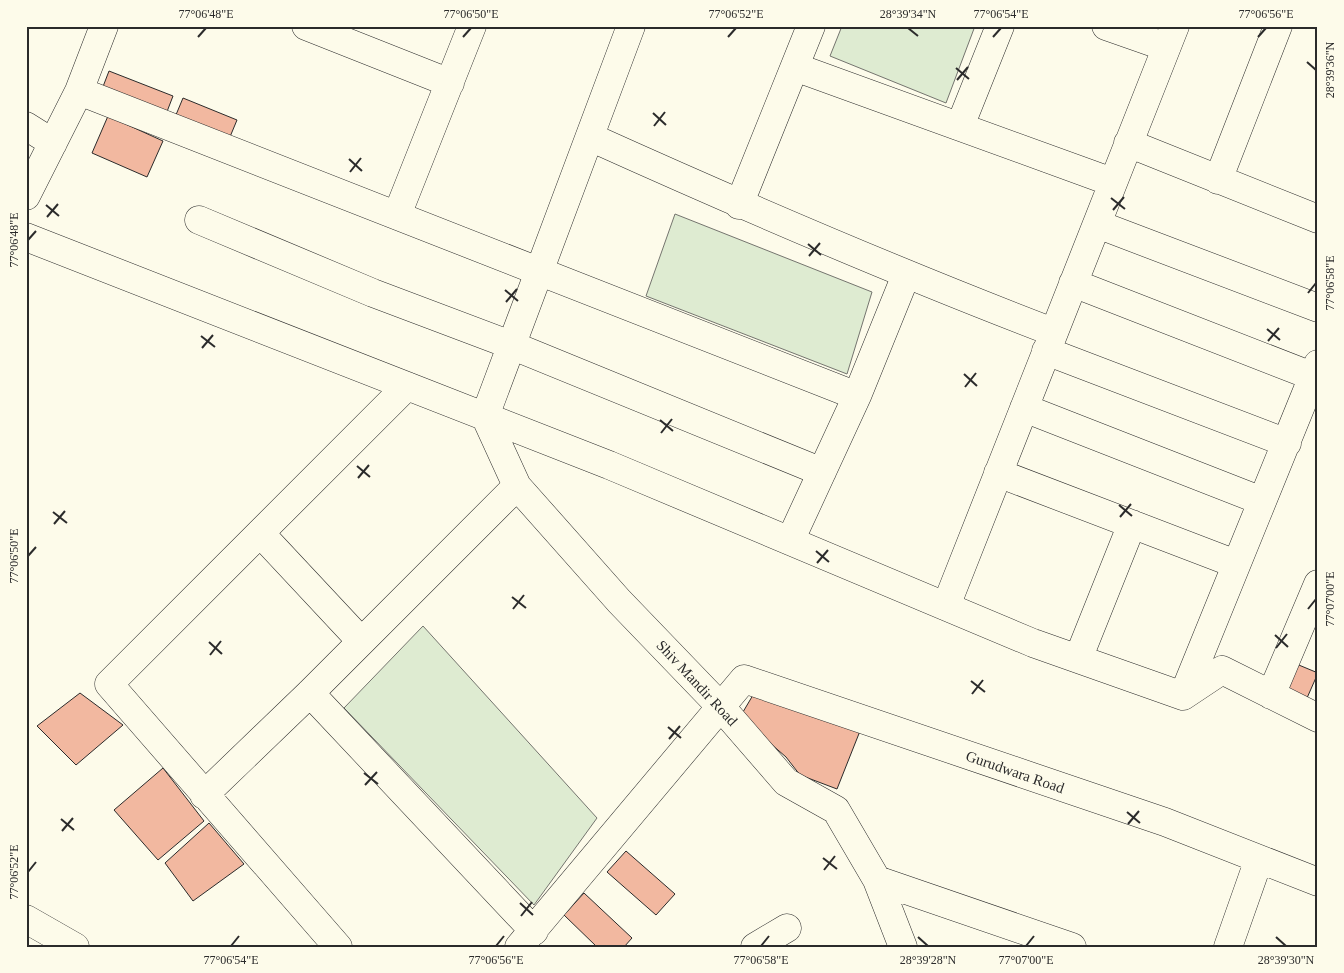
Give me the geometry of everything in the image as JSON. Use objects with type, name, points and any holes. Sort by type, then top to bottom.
[{"type":"street","points":[[26,196],[80,91],[104,26]]},
{"type":"street","points":[[306,26],[450,83]]},
{"type":"street","points":[[397,215],[472,26]]},
{"type":"street","points":[[485,416],[631,26]]},
{"type":"street","points":[[738,204],[811,26]]},
{"type":"street","points":[[960,126],[1000,26]]},
{"type":"street","points":[[946,606],[1170,37],[1106,26]]},
{"type":"street","points":[[1218,180],[1278,26]]},
{"type":"street","points":[[795,67],[1112,182]]},
{"type":"street","points":[[80,91],[857,396]]},
{"type":"street","points":[[26,126],[53,143]]},
{"type":"street","points":[[590,137],[738,204],[906,276],[1049,342],[1287,443]]},
{"type":"street","points":[[1128,144],[1318,219]]},
{"type":"street","points":[[199,220],[373,293],[512,346],[822,472]]},
{"type":"street","points":[[1097,224],[1318,308]]},
{"type":"street","points":[[26,237],[485,416],[1033,643],[1183,696]]},
{"type":"street","points":[[790,541],[857,396],[906,276]]},
{"type":"street","points":[[1073,283],[1313,383],[1262,501],[1183,696]]},
{"type":"street","points":[[338,947],[109,684],[407,386]]},
{"type":"street","points":[[1024,408],[1262,501]]},
{"type":"street","name":"Shiv Mandir Road","points":[[485,416],[517,486],[619,602],[721,707],[786,782],[836,810],[877,880],[903,947]]},
{"type":"street","points":[[998,473],[1236,564]]},
{"type":"street","points":[[204,795],[310,693],[517,486]]},
{"type":"street","points":[[1078,659],[1132,524]]},
{"type":"street","points":[[260,533],[361,641]]},
{"type":"street","points":[[1272,695],[1318,584]]},
{"type":"street","points":[[1183,696],[1222,670],[1318,718]]},
{"type":"street","name":"Gurudwara Road","points":[[721,707],[744,679],[1165,822],[1318,882]]},
{"type":"street","points":[[310,693],[527,939],[721,707]]},
{"type":"street","points":[[1228,947],[1259,859]]},
{"type":"street","points":[[877,880],[1058,944]]},
{"type":"street","points":[[26,919],[75,947]]},
{"type":"street","points":[[755,947],[787,928]]},
{"type":"green space","points":[[842,26],[975,26],[946,103],[830,56]]},
{"type":"green space","points":[[675,214],[872,292],[847,374],[646,296]]},
{"type":"green space","points":[[423,626],[597,818],[534,905],[344,708]]},
{"type":"building","points":[[109,71],[173,96],[163,122],[99,97]]},
{"type":"building","points":[[183,98],[237,120],[227,144],[173,122]]},
{"type":"building","points":[[108,116],[163,141],[147,177],[92,153]]},
{"type":"building","points":[[1294,663],[1318,673],[1307,698],[1284,688]]},
{"type":"building","points":[[756,690],[860,731],[837,789],[800,775],[786,757],[740,717]]},
{"type":"building","points":[[80,693],[123,725],[76,765],[37,726]]},
{"type":"building","points":[[163,768],[204,821],[158,860],[114,810]]},
{"type":"building","points":[[209,823],[244,864],[193,901],[165,863]]},
{"type":"building","points":[[626,851],[675,894],[656,915],[607,872]]},
{"type":"building","points":[[584,893],[632,938],[624,947],[597,947],[564,915]]}]
